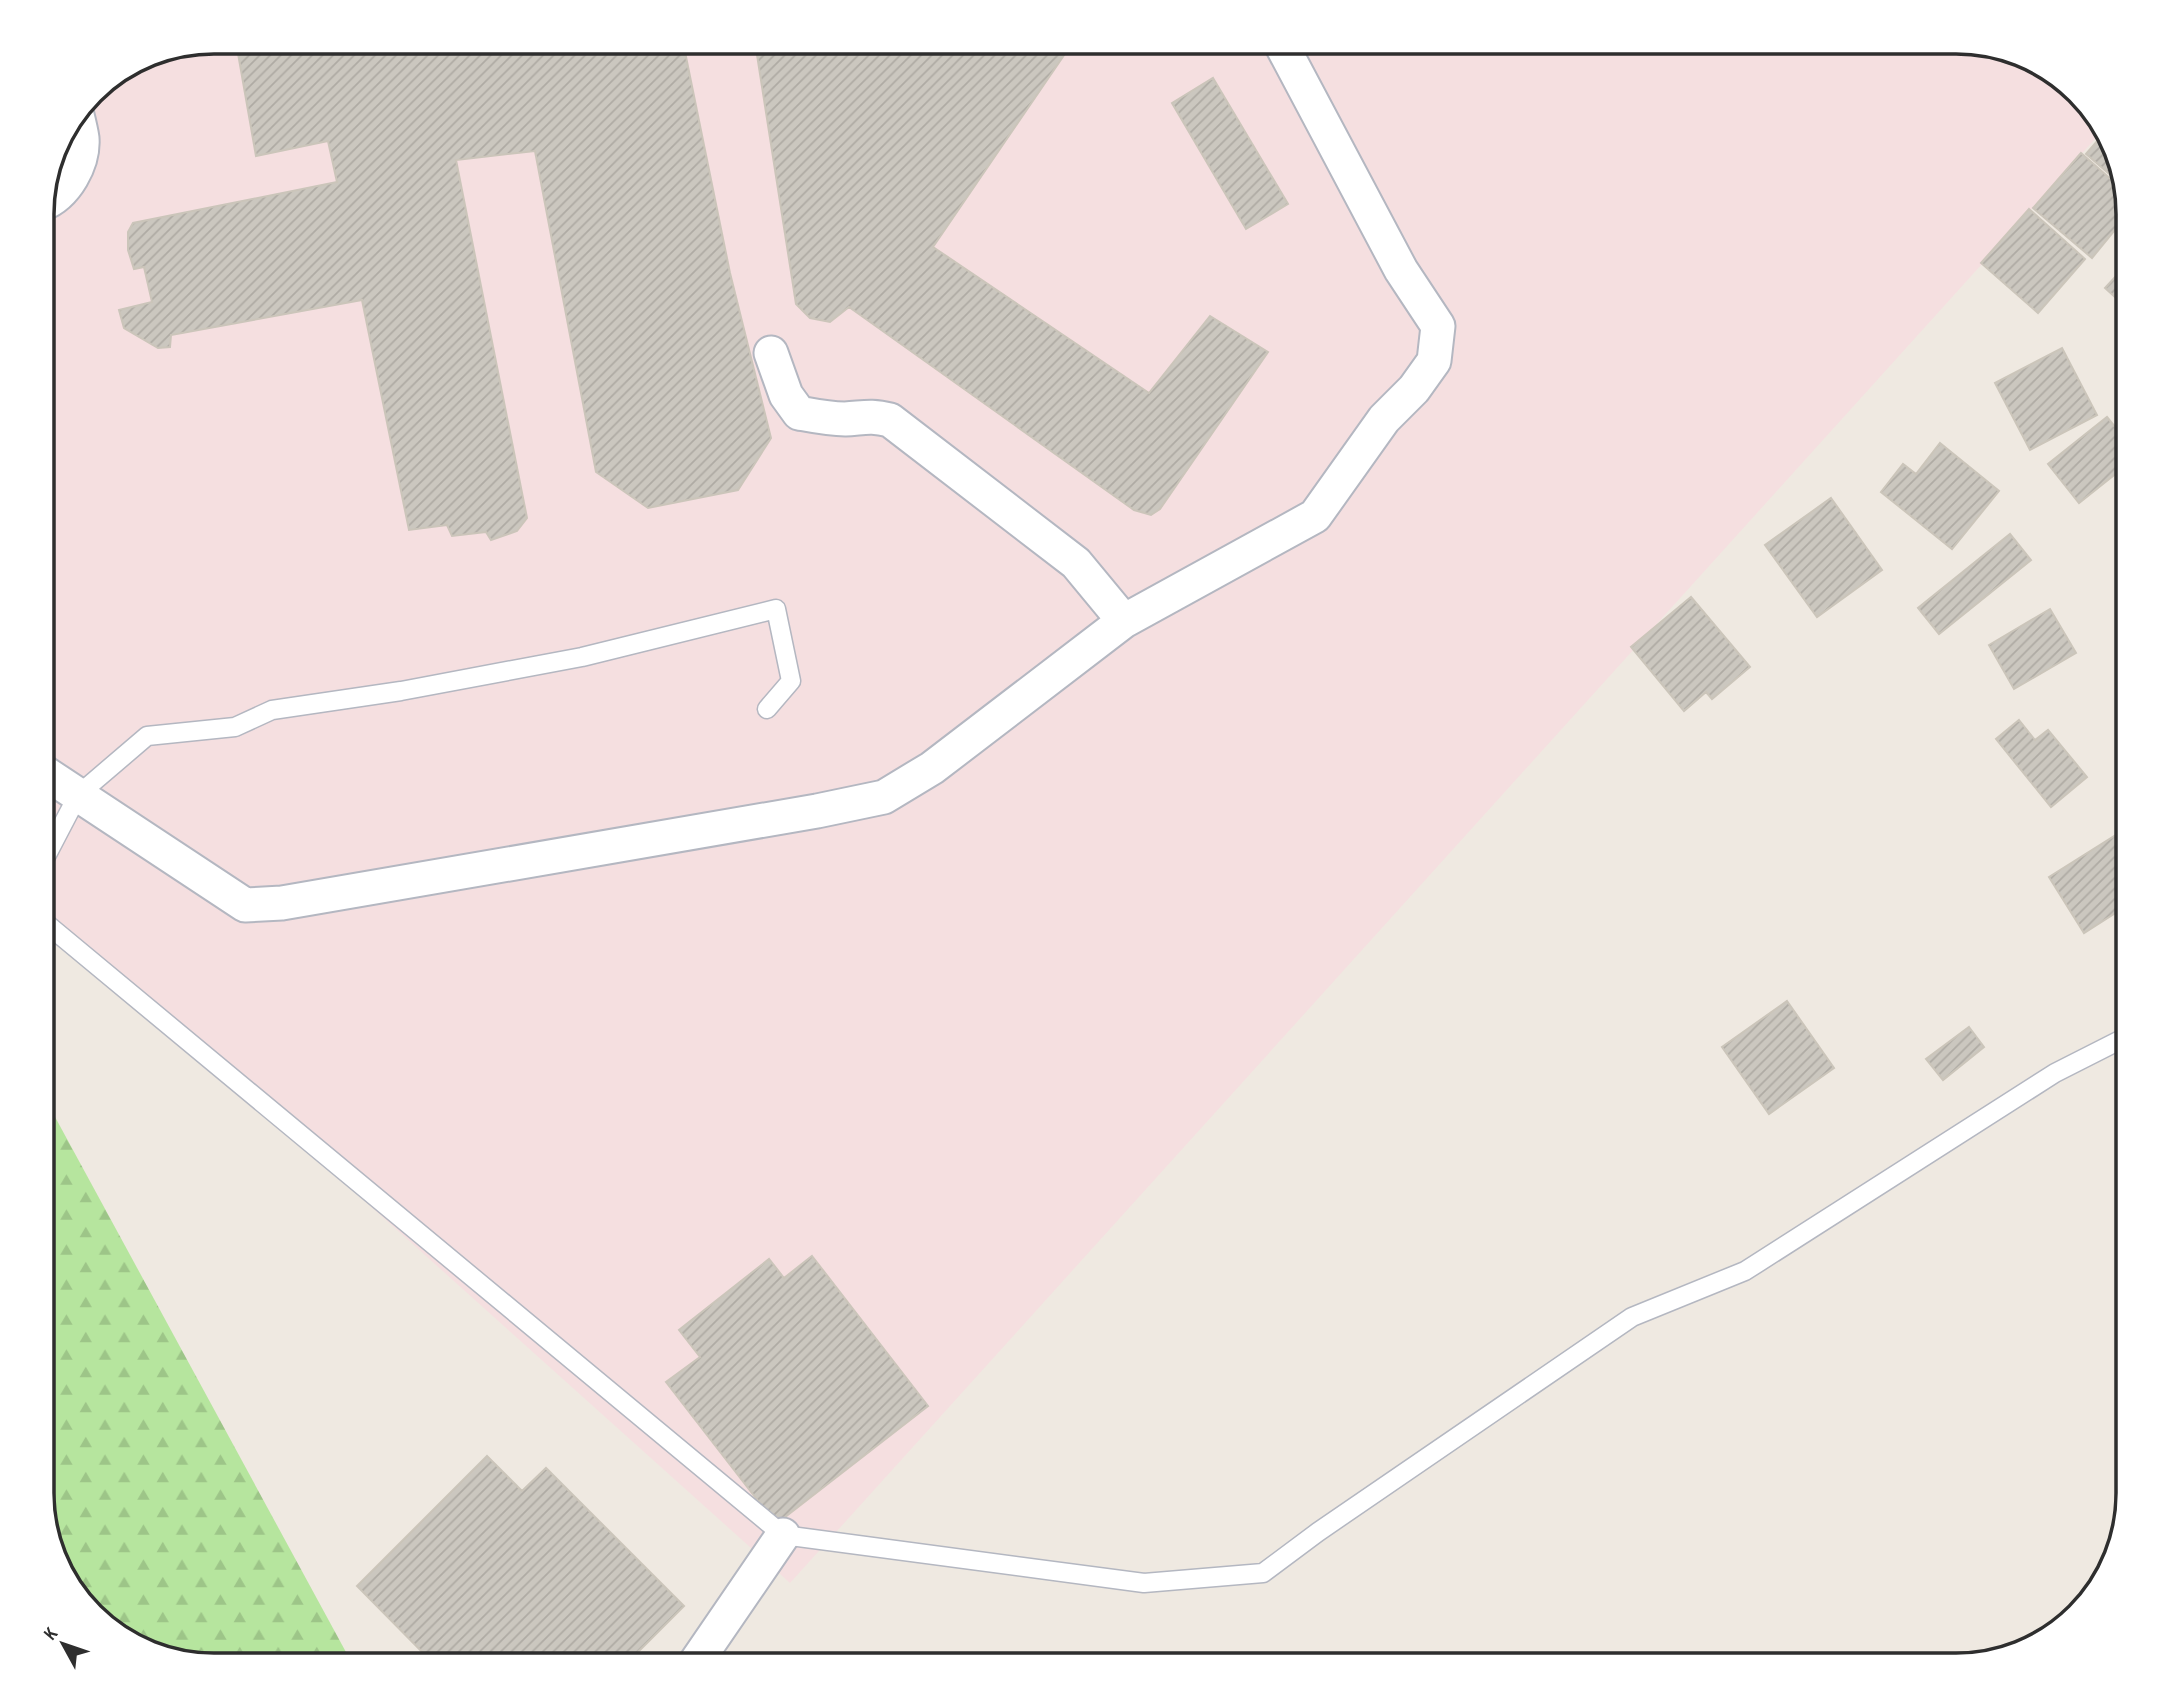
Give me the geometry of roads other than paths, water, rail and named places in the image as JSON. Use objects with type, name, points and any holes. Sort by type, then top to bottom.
[{"type":"street","points":[[55,780],[245,905],[282,903],[732,827],[884,797],[932,768],[1124,621],[1315,516],[1384,419],[1414,389],[1434,362],[1438,326],[1401,270],[1286,54]]},
{"type":"street","points":[[56,194],[66,185],[78,164],[82,140],[79,128]]},
{"type":"street","points":[[771,353],[786,395],[799,413],[849,419],[872,415],[890,420],[1076,563],[1124,621]]},
{"type":"street","points":[[702,1653],[783,1535]]},
{"type":"lane","points":[[55,839],[78,795],[147,736],[235,727],[272,710],[401,691],[582,657],[776,609],[791,681],[767,709]]},
{"type":"lane","points":[[55,931],[783,1535],[1144,1583],[1263,1573],[1318,1532],[1632,1317],[1745,1271],[2055,1073],[2116,1042]]}]
